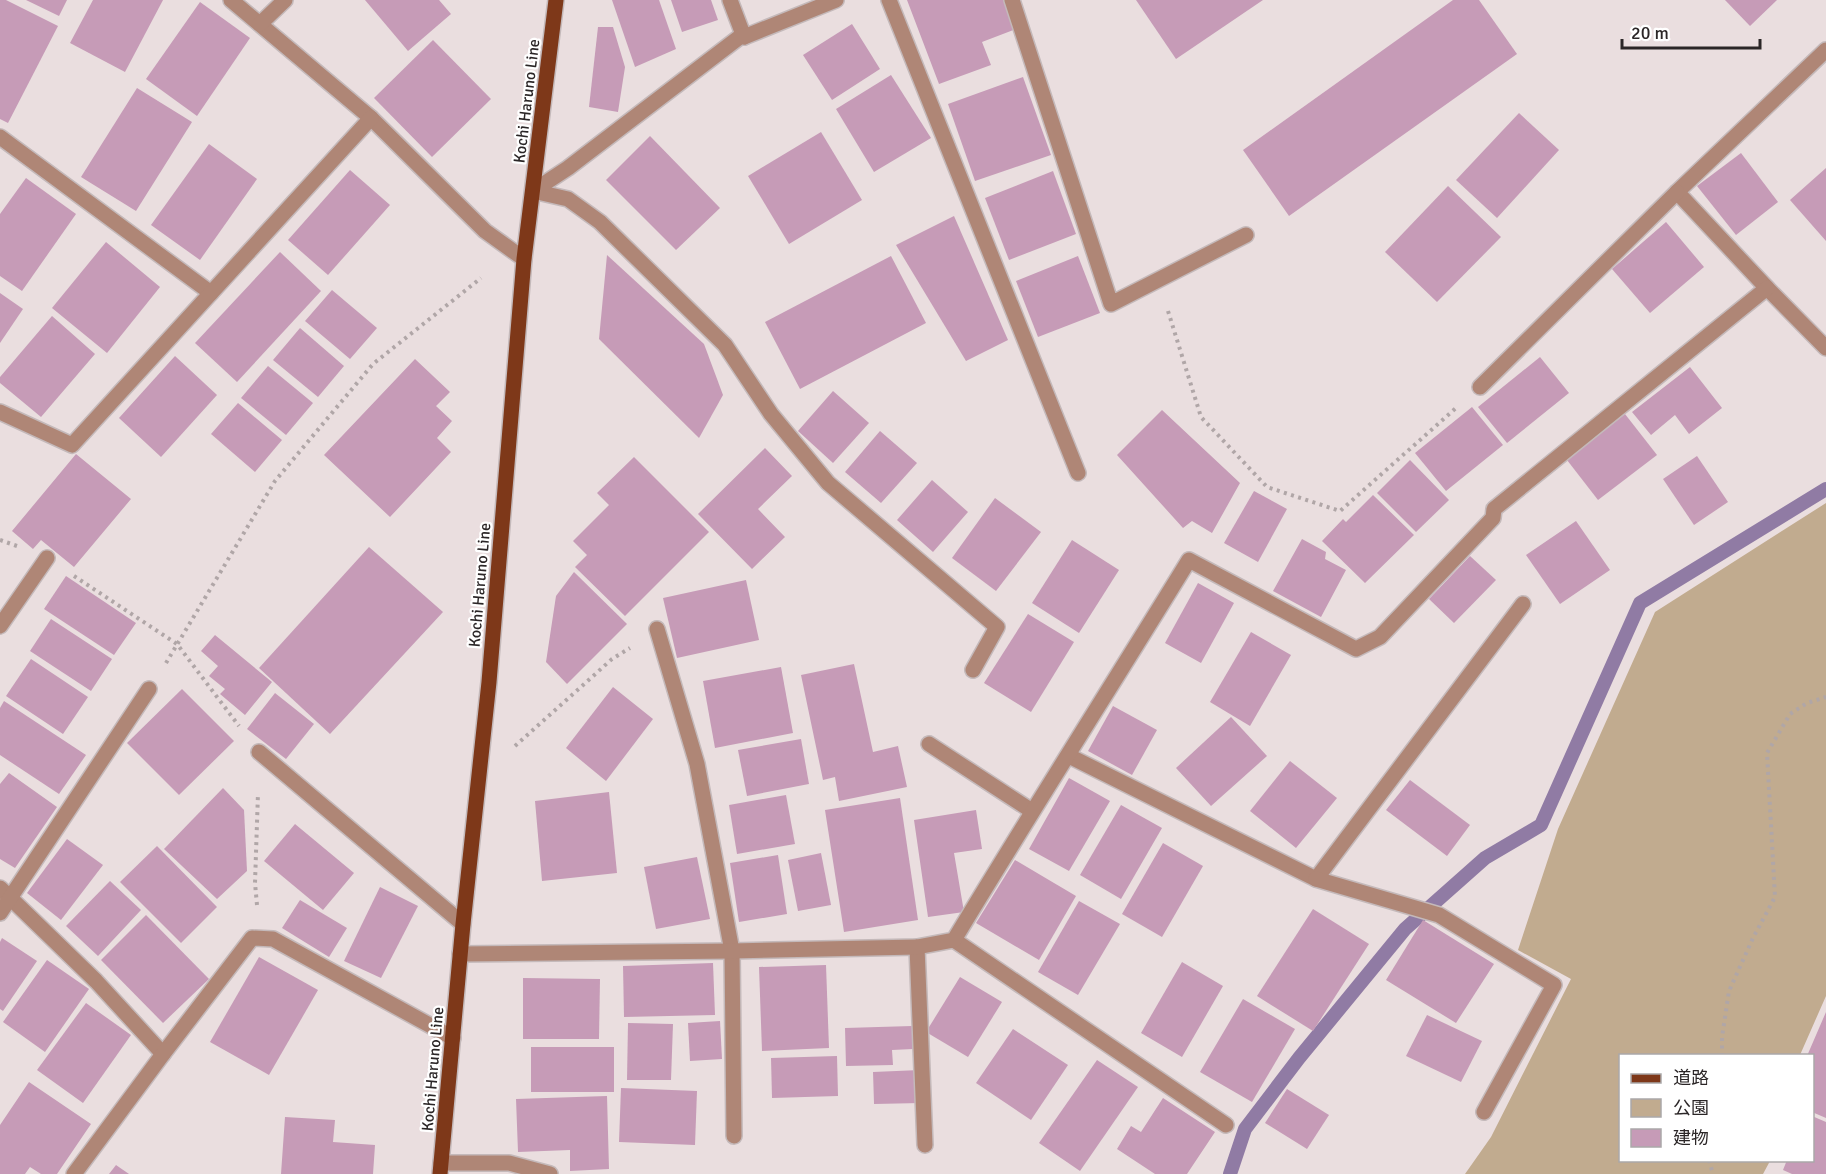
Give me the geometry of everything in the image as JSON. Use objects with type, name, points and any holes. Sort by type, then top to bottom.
[{"type":"main road","name":"Kochi Haruno Line","points":[[441,1169],[460,954],[489,682],[524,259],[556,0]]},
{"type":"street","points":[[231,0],[371,118],[485,231],[524,259]]},
{"type":"street","points":[[260,24],[285,0]]},
{"type":"street","points":[[730,0],[744,37]]},
{"type":"street","points":[[533,191],[568,168],[741,36],[744,37],[836,0]]},
{"type":"street","points":[[889,0],[1078,473]]},
{"type":"street","points":[[1012,0],[1111,304],[1246,235]]},
{"type":"street","points":[[1480,387],[1677,192],[1826,50]]},
{"type":"street","points":[[0,412],[72,445],[371,118]]},
{"type":"street","points":[[0,137],[211,293]]},
{"type":"street","points":[[533,191],[568,199],[600,222],[725,345],[771,414],[828,483],[997,627],[973,670]]},
{"type":"street","points":[[1677,192],[1826,348]]},
{"type":"street","points":[[460,954],[917,947],[954,939],[1189,560],[1356,649],[1380,638],[1493,518],[1494,509],[1767,288]]},
{"type":"street","points":[[0,626],[47,558]]},
{"type":"street","points":[[1316,879],[1523,604]]},
{"type":"street","points":[[657,629],[697,764],[732,951],[734,1136]]},
{"type":"street","points":[[0,913],[5,893],[149,689]]},
{"type":"street","points":[[929,744],[1032,811]]},
{"type":"street","points":[[259,752],[463,924]]},
{"type":"street","points":[[1069,756],[1316,879],[1439,915],[1554,985],[1484,1112]]},
{"type":"street","points":[[5,893],[96,981],[163,1054]]},
{"type":"street","points":[[74,1174],[252,938],[273,939],[453,1038]]},
{"type":"street","points":[[954,939],[1226,1125]]},
{"type":"street","points":[[917,947],[925,1145]]},
{"type":"street","points":[[441,1169],[509,1163],[550,1174]]},
{"type":"path","points":[[149,689],[275,481],[373,364],[482,278]]},
{"type":"path","points":[[1158,279],[1201,417],[1267,487],[1340,512],[1480,387]]},
{"type":"path","points":[[47,558],[177,644],[259,752],[255,883],[260,939]]},
{"type":"path","points":[[478,778],[612,659],[657,629]]},
{"type":"path","points":[[1722,1054],[1722,1037],[1729,991],[1775,897],[1767,753],[1790,714],[1807,703],[1826,697]]},
{"type":"green space","points":[[1826,503],[1826,996],[1800,1054],[1619,1054],[1619,1162],[1769,1162],[1763,1174],[1465,1174],[1491,1137],[1571,979],[1518,950],[1558,829],[1655,612]]},
{"type":"building","points":[[0,0],[6,0],[58,26],[8,123],[0,119]]},
{"type":"building","points":[[26,0],[67,0],[59,16]]},
{"type":"building","points":[[93,0],[163,0],[125,72],[70,43]]},
{"type":"building","points":[[365,0],[439,0],[451,14],[408,51]]},
{"type":"building","points":[[612,0],[659,0],[676,49],[635,67]]},
{"type":"building","points":[[671,0],[711,0],[718,20],[682,32]]},
{"type":"building","points":[[907,0],[1005,0],[1016,29],[982,42],[991,65],[939,84]]},
{"type":"building","points":[[1136,0],[1263,0],[1176,59]]},
{"type":"building","points":[[1453,0],[1479,0],[1517,54],[1289,216],[1243,150]]},
{"type":"building","points":[[1725,0],[1777,0],[1750,26]]},
{"type":"building","points":[[200,2],[250,38],[197,116],[146,79]]},
{"type":"building","points":[[852,24],[880,69],[832,100],[803,55]]},
{"type":"building","points":[[598,27],[613,27],[625,67],[618,112],[589,107]]},
{"type":"building","points":[[433,40],[491,99],[432,157],[374,98]]},
{"type":"building","points":[[891,75],[931,138],[874,172],[836,109]]},
{"type":"building","points":[[1023,77],[1051,155],[975,181],[948,104]]},
{"type":"building","points":[[137,88],[192,122],[136,211],[81,177]]},
{"type":"building","points":[[1519,113],[1559,150],[1497,218],[1456,180]]},
{"type":"building","points":[[821,132],[862,200],[789,244],[748,176]]},
{"type":"building","points":[[650,136],[720,208],[676,250],[606,180]]},
{"type":"building","points":[[209,144],[257,179],[200,260],[151,225]]},
{"type":"building","points":[[1741,153],[1778,202],[1736,235],[1697,186]]},
{"type":"building","points":[[1826,168],[1826,241],[1790,200]]},
{"type":"building","points":[[350,170],[390,205],[328,275],[288,240]]},
{"type":"building","points":[[1053,171],[1076,234],[1009,260],[985,198]]},
{"type":"building","points":[[26,178],[76,214],[22,291],[0,276],[0,214]]},
{"type":"building","points":[[1448,186],[1501,237],[1437,302],[1385,252]]},
{"type":"building","points":[[954,216],[1008,340],[966,361],[896,245]]},
{"type":"building","points":[[1666,222],[1704,267],[1650,313],[1612,269]]},
{"type":"building","points":[[106,242],[160,287],[107,353],[52,308]]},
{"type":"building","points":[[280,252],[321,291],[237,382],[195,343]]},
{"type":"building","points":[[607,255],[704,344],[723,395],[699,438],[599,339]]},
{"type":"building","points":[[891,256],[926,323],[800,389],[765,322]]},
{"type":"building","points":[[1078,256],[1100,313],[1038,337],[1016,281]]},
{"type":"building","points":[[332,290],[377,328],[350,359],[305,321]]},
{"type":"building","points":[[0,293],[23,309],[0,343]]},
{"type":"building","points":[[52,316],[95,354],[41,417],[0,383],[0,377]]},
{"type":"building","points":[[300,328],[344,366],[318,397],[273,360]]},
{"type":"building","points":[[175,356],[217,395],[161,457],[119,418]]},
{"type":"building","points":[[1540,357],[1569,393],[1507,443],[1478,407]]},
{"type":"building","points":[[415,359],[450,392],[436,406],[452,421],[437,438],[451,452],[390,517],[324,455]]},
{"type":"building","points":[[268,366],[313,403],[286,435],[241,398]]},
{"type":"building","points":[[1690,367],[1722,408],[1689,434],[1675,415],[1651,435],[1632,412]]},
{"type":"building","points":[[833,391],[869,423],[833,463],[798,431]]},
{"type":"building","points":[[238,403],[282,440],[255,472],[211,434]]},
{"type":"building","points":[[1472,407],[1503,445],[1446,491],[1415,453]]},
{"type":"building","points":[[1162,410],[1240,483],[1212,533],[1192,521],[1183,528],[1117,455]]},
{"type":"building","points":[[1625,414],[1657,455],[1598,500],[1567,460]]},
{"type":"building","points":[[880,431],[917,463],[881,503],[845,472]]},
{"type":"building","points":[[765,448],[792,476],[758,509],[785,537],[752,569],[698,514]]},
{"type":"building","points":[[76,454],[131,499],[74,567],[41,540],[33,549],[12,531]]},
{"type":"building","points":[[1697,456],[1728,502],[1694,525],[1663,479]]},
{"type":"building","points":[[634,457],[709,532],[625,616],[575,567],[587,555],[573,541],[609,505],[597,493]]},
{"type":"building","points":[[1410,460],[1449,500],[1416,532],[1377,493]]},
{"type":"building","points":[[932,480],[968,512],[933,552],[897,520]]},
{"type":"building","points":[[1254,491],[1287,509],[1258,562],[1224,543]]},
{"type":"building","points":[[1373,495],[1414,535],[1365,583],[1322,541],[1343,519],[1346,522]]},
{"type":"building","points":[[995,498],[1041,532],[996,591],[952,558]]},
{"type":"building","points":[[1576,521],[1610,570],[1560,604],[1526,555]]},
{"type":"building","points":[[1302,539],[1326,552],[1325,559],[1346,570],[1321,617],[1273,591]]},
{"type":"building","points":[[1072,540],[1119,570],[1079,633],[1032,603]]},
{"type":"building","points":[[369,547],[443,612],[330,734],[259,668]]},
{"type":"building","points":[[1470,556],[1496,580],[1454,623],[1429,599]]},
{"type":"building","points":[[574,572],[627,624],[567,684],[546,662],[556,596]]},
{"type":"building","points":[[66,576],[136,623],[114,655],[44,609]]},
{"type":"building","points":[[746,580],[759,640],[677,658],[663,598]]},
{"type":"building","points":[[1198,583],[1234,603],[1201,663],[1165,643]]},
{"type":"building","points":[[1028,614],[1074,642],[1031,712],[984,683]]},
{"type":"building","points":[[51,619],[112,659],[91,691],[30,651]]},
{"type":"building","points":[[1251,632],[1291,655],[1250,726],[1210,702]]},
{"type":"building","points":[[215,635],[272,682],[245,715],[220,694],[225,689],[209,676],[218,666],[201,651]]},
{"type":"building","points":[[31,659],[88,697],[63,734],[6,696]]},
{"type":"building","points":[[854,664],[873,752],[898,746],[907,787],[839,801],[835,777],[823,780],[801,675]]},
{"type":"building","points":[[781,667],[793,733],[715,748],[703,681]]},
{"type":"building","points":[[613,687],[653,719],[606,781],[566,748]]},
{"type":"building","points":[[182,689],[234,741],[179,795],[127,743]]},
{"type":"building","points":[[275,693],[314,724],[286,759],[247,729]]},
{"type":"building","points":[[4,701],[86,755],[59,794],[0,755],[0,708]]},
{"type":"building","points":[[1113,706],[1157,730],[1132,775],[1088,751]]},
{"type":"building","points":[[1231,717],[1267,756],[1211,806],[1176,768]]},
{"type":"building","points":[[801,739],[809,784],[747,796],[738,750]]},
{"type":"building","points":[[1290,761],[1337,798],[1296,848],[1250,811]]},
{"type":"building","points":[[9,773],[57,807],[15,868],[0,859],[0,784]]},
{"type":"building","points":[[1069,778],[1110,801],[1069,871],[1029,849]]},
{"type":"building","points":[[1410,780],[1470,825],[1447,856],[1386,810]]},
{"type":"building","points":[[223,788],[244,810],[247,871],[217,899],[164,849]]},
{"type":"building","points":[[609,792],[617,873],[542,881],[535,801]]},
{"type":"building","points":[[786,795],[795,844],[737,854],[729,805]]},
{"type":"building","points":[[900,798],[918,920],[844,932],[825,810]]},
{"type":"building","points":[[1121,805],[1162,828],[1121,899],[1080,875]]},
{"type":"building","points":[[976,810],[982,849],[954,853],[964,912],[928,917],[914,820]]},
{"type":"building","points":[[295,824],[354,873],[323,910],[264,861]]},
{"type":"building","points":[[67,839],[103,865],[61,920],[27,893]]},
{"type":"building","points":[[1163,843],[1203,866],[1162,937],[1122,914]]},
{"type":"building","points":[[157,846],[217,907],[181,943],[120,882]]},
{"type":"building","points":[[821,853],[831,905],[798,911],[788,860]]},
{"type":"building","points":[[778,855],[787,914],[739,922],[730,863]]},
{"type":"building","points":[[697,857],[710,919],[656,929],[644,867]]},
{"type":"building","points":[[1015,860],[1076,896],[1039,960],[976,923]]},
{"type":"building","points":[[110,881],[141,910],[98,956],[66,926]]},
{"type":"building","points":[[380,887],[418,906],[381,978],[344,961]]},
{"type":"building","points":[[300,900],[347,928],[329,957],[282,928]]},
{"type":"building","points":[[1079,901],[1120,924],[1078,995],[1038,972]]},
{"type":"building","points":[[1313,909],[1369,944],[1313,1031],[1257,996]]},
{"type":"building","points":[[146,915],[209,979],[163,1023],[101,960]]},
{"type":"building","points":[[1423,920],[1494,964],[1456,1023],[1386,980]]},
{"type":"building","points":[[2,938],[37,961],[3,1011],[0,1009],[0,942]]},
{"type":"building","points":[[259,957],[318,990],[269,1075],[210,1042]]},
{"type":"building","points":[[47,960],[89,989],[45,1052],[3,1022]]},
{"type":"building","points":[[1182,962],[1223,986],[1182,1057],[1141,1033]]},
{"type":"building","points":[[713,963],[715,1015],[624,1017],[623,966]]},
{"type":"building","points":[[826,965],[829,1048],[762,1051],[759,967]]},
{"type":"building","points":[[960,977],[1002,1002],[968,1057],[926,1032]]},
{"type":"building","points":[[523,978],[600,979],[599,1039],[523,1039]]},
{"type":"building","points":[[1243,999],[1295,1029],[1252,1102],[1200,1072]]},
{"type":"building","points":[[86,1003],[131,1035],[83,1103],[37,1070]]},
{"type":"building","points":[[1826,1012],[1826,1118],[1814,1113],[1814,1054],[1808,1054]]},
{"type":"building","points":[[1427,1015],[1482,1041],[1461,1082],[1406,1056]]},
{"type":"building","points":[[720,1021],[722,1059],[690,1061],[688,1023]]},
{"type":"building","points":[[628,1023],[673,1024],[671,1080],[627,1080]]},
{"type":"building","points":[[912,1026],[913,1049],[892,1050],[893,1065],[846,1066],[845,1028]]},
{"type":"building","points":[[1013,1029],[1068,1065],[1031,1120],[976,1083]]},
{"type":"building","points":[[531,1047],[614,1047],[614,1092],[531,1092]]},
{"type":"building","points":[[837,1056],[838,1096],[772,1098],[771,1058]]},
{"type":"building","points":[[1097,1060],[1138,1087],[1080,1171],[1039,1143]]},
{"type":"building","points":[[920,1070],[921,1103],[874,1104],[873,1072]]},
{"type":"building","points":[[29,1082],[91,1124],[57,1174],[41,1174],[30,1167],[25,1174],[0,1174],[0,1125]]},
{"type":"building","points":[[621,1088],[697,1091],[695,1145],[619,1142]]},
{"type":"building","points":[[1287,1089],[1329,1115],[1307,1149],[1265,1123]]},
{"type":"building","points":[[607,1096],[609,1169],[570,1171],[570,1150],[518,1152],[516,1099]]},
{"type":"building","points":[[1163,1098],[1215,1132],[1187,1174],[1155,1174],[1117,1149],[1131,1126],[1141,1132]]},
{"type":"building","points":[[285,1117],[335,1120],[333,1142],[375,1145],[373,1174],[281,1174]]},
{"type":"building","points":[[1814,1117],[1826,1122],[1826,1174],[1792,1174],[1783,1170],[1786,1162],[1814,1162]]},
{"type":"building","points":[[116,1165],[129,1174],[109,1174]]},
{"type":"waterway","points":[[1230,1174],[1245,1129],[1299,1058],[1405,929],[1485,858],[1541,825],[1640,603],[1826,489]]}]
